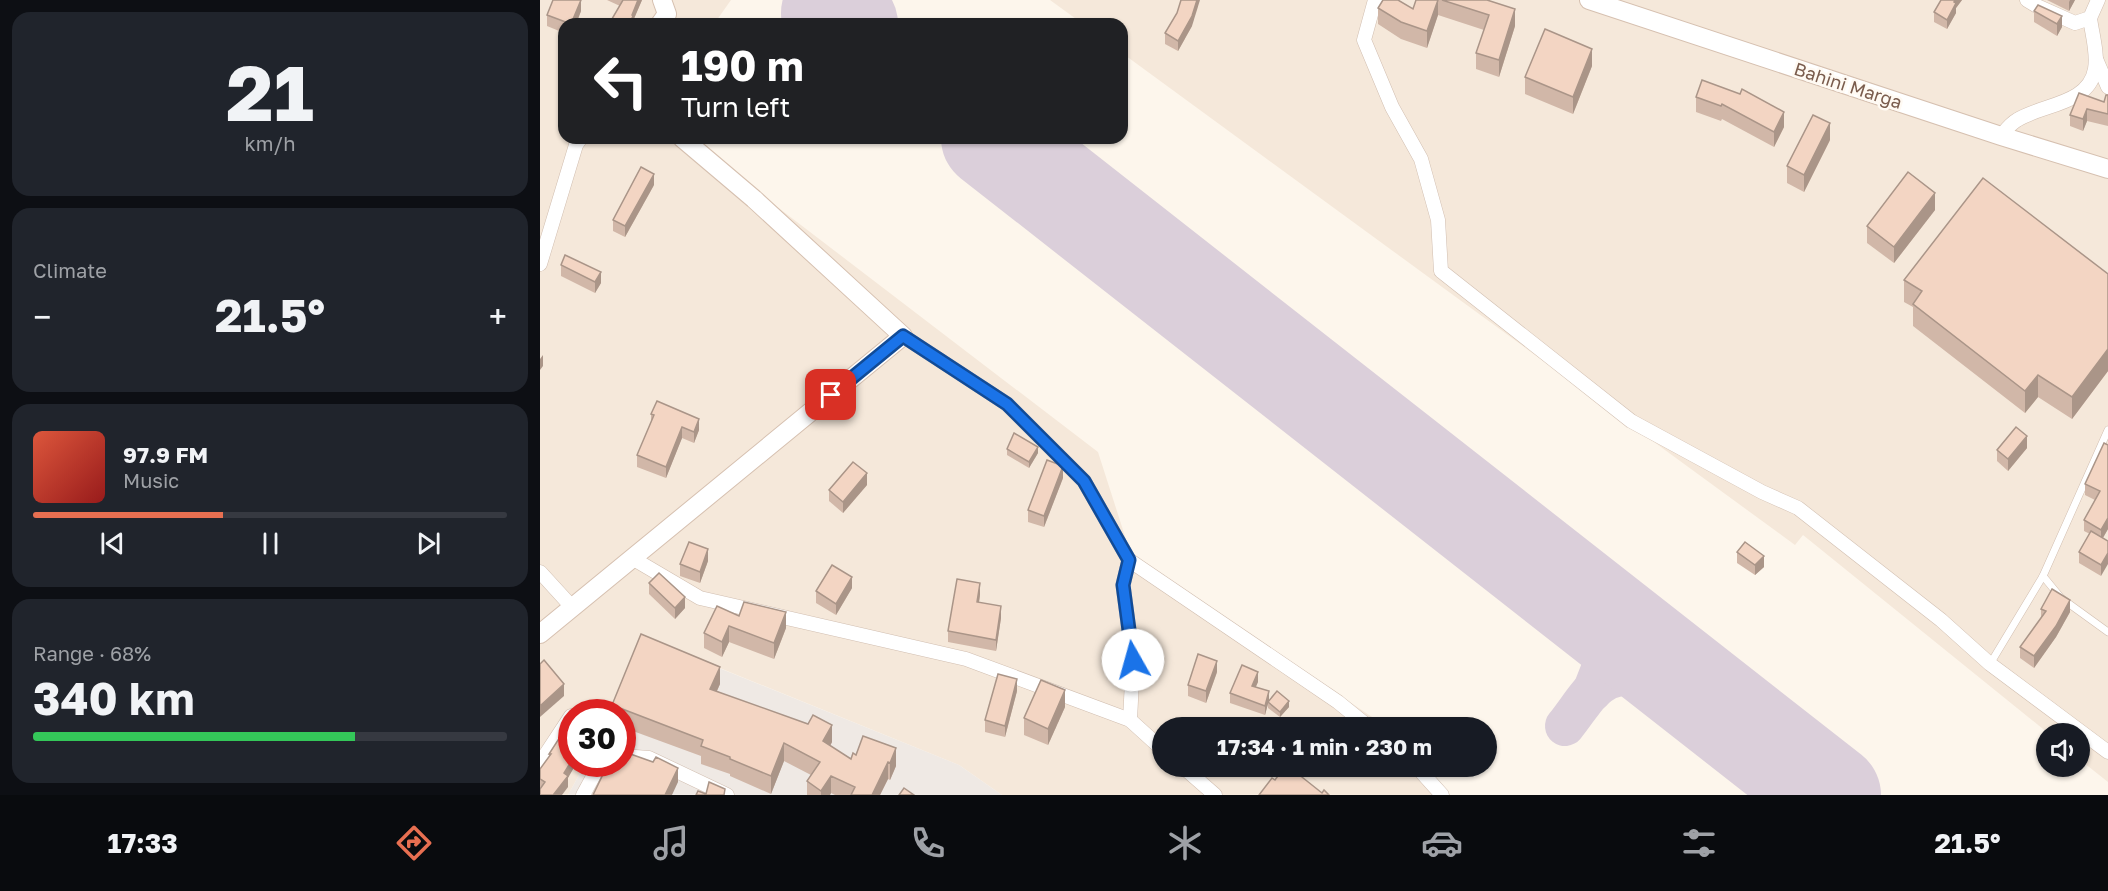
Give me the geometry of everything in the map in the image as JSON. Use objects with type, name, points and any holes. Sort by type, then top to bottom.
[{"type":"street","points":[[662,0],[667,14],[664,18]]},
{"type":"street","points":[[1375,0],[1364,40],[1392,107],[1421,159],[1438,220],[1441,272],[1631,421],[1762,492],[1798,508],[1941,620],[1990,664],[2108,752]]},
{"type":"street","name":"Bahini Marga","points":[[1588,0],[2108,169]]},
{"type":"street","points":[[2027,0],[2075,23],[2090,18]]},
{"type":"street","points":[[2001,136],[2019,119],[2076,96],[2090,81],[2096,59],[2090,18],[2098,0]]},
{"type":"street","points":[[2096,59],[2108,87]]},
{"type":"street","points":[[540,264],[577,144]]},
{"type":"street","points":[[689,144],[754,199],[903,336],[1007,404],[1084,481],[1129,560],[1338,702],[1356,717]]},
{"type":"street","points":[[540,634],[903,336]]},
{"type":"street","points":[[632,558],[700,598],[966,659],[1130,720],[1152,740]]},
{"type":"street","points":[[1129,560],[1123,585],[1133,660],[1130,720]]},
{"type":"street","points":[[540,572],[572,607]]},
{"type":"street","points":[[540,763],[558,736]]},
{"type":"street","points":[[636,757],[649,758],[727,795]]},
{"type":"street","points":[[583,795],[593,777]]},
{"type":"street","points":[[1195,777],[1215,795]]},
{"type":"street","points":[[1426,777],[1442,795]]},
{"type":"lane","points":[[1990,664],[2043,576],[2108,430]]},
{"type":"lane","points":[[2043,576],[2061,598],[2108,632]]},
{"type":"shaded area","points":[[540,0],[731,0],[718,18],[558,18],[558,144],[695,144],[1098,452],[1131,555],[1372,717],[1152,717],[1152,777],[1433,777],[1450,795],[1002,795],[959,765],[641,636],[615,699],[558,699],[558,777],[578,777],[568,795],[540,795]]},
{"type":"shaded area","points":[[1050,0],[2108,0],[2108,782],[2090,768],[2090,723],[2036,723],[1803,535],[1795,545],[1128,57],[1128,18],[1075,18]]},
{"type":"shaded area","points":[[640,636],[959,765],[1002,795],[568,795],[578,777],[636,777],[636,699],[615,699]]},
{"type":"building","points":[[553,0],[581,0],[574,18],[558,19],[547,15]]},
{"type":"building","points":[[623,0],[638,0],[632,18],[612,18]]},
{"type":"building","points":[[1181,0],[1197,0],[1192,16],[1178,41],[1165,33],[1177,13]]},
{"type":"building","points":[[1383,0],[1398,0],[1413,9],[1416,0],[1438,0],[1427,31],[1401,22],[1378,8]]},
{"type":"building","points":[[1442,0],[1487,0],[1515,9],[1499,60],[1476,53],[1489,15]]},
{"type":"building","points":[[1941,0],[1955,0],[1956,3],[1947,20],[1934,12]]},
{"type":"building","points":[[2038,5],[2062,16],[2057,24],[2034,11]]},
{"type":"building","points":[[1545,29],[1592,49],[1573,97],[1525,77]]},
{"type":"building","points":[[1702,80],[1740,94],[1742,89],[1784,112],[1774,132],[1722,104],[1721,106],[1696,97]]},
{"type":"building","points":[[2079,93],[2104,102],[2108,95],[2108,114],[2087,109],[2083,119],[2070,115]]},
{"type":"building","points":[[1813,115],[1830,123],[1804,175],[1787,166]]},
{"type":"building","points":[[641,167],[654,174],[625,226],[613,220]]},
{"type":"building","points":[[1908,172],[1935,193],[1894,247],[1867,226]]},
{"type":"building","points":[[1983,178],[2108,274],[2108,349],[2072,397],[2038,375],[2025,391],[1913,304],[1922,291],[1904,280]]},
{"type":"building","points":[[565,255],[601,272],[595,282],[561,265]]},
{"type":"building","points":[[657,401],[699,419],[694,432],[682,427],[666,467],[637,455],[654,415],[651,414]]},
{"type":"building","points":[[2016,427],[2027,436],[2008,459],[1997,450]]},
{"type":"building","points":[[1014,433],[1038,447],[1029,462],[1007,449]]},
{"type":"building","points":[[2104,443],[2108,445],[2108,518],[2101,530],[2084,520],[2100,491],[2085,484]]},
{"type":"building","points":[[1047,460],[1063,466],[1044,516],[1028,510]]},
{"type":"building","points":[[853,462],[867,473],[843,502],[829,490]]},
{"type":"building","points":[[2091,531],[2108,541],[2108,553],[2101,565],[2079,552]]},
{"type":"building","points":[[689,542],[708,549],[700,572],[680,564]]},
{"type":"building","points":[[1745,542],[1764,556],[1755,565],[1737,552]]},
{"type":"building","points":[[832,565],[852,577],[836,604],[816,591]]},
{"type":"building","points":[[659,573],[685,597],[675,608],[649,583]]},
{"type":"building","points":[[957,579],[980,583],[977,602],[1001,606],[996,640],[948,631]]},
{"type":"building","points":[[2052,589],[2070,600],[2056,626],[2034,656],[2020,647],[2046,611],[2041,609]]},
{"type":"building","points":[[744,602],[786,612],[774,643],[729,626],[722,642],[704,633],[717,606],[739,616]]},
{"type":"building","points":[[641,634],[720,667],[710,689],[808,724],[813,715],[832,725],[823,741],[851,759],[853,753],[856,755],[863,736],[896,748],[872,795],[851,795],[855,787],[831,776],[821,791],[807,781],[820,762],[784,743],[771,776],[701,746],[703,740],[636,714],[636,699],[614,699]]},
{"type":"building","points":[[1198,654],[1217,661],[1206,691],[1188,685]]},
{"type":"building","points":[[544,660],[564,684],[540,706],[540,664]]},
{"type":"building","points":[[1242,665],[1258,672],[1252,686],[1269,691],[1265,706],[1230,693]]},
{"type":"building","points":[[998,674],[1017,679],[1005,726],[985,720]]},
{"type":"building","points":[[1041,680],[1065,690],[1048,729],[1024,718]]},
{"type":"building","points":[[1277,691],[1289,701],[1280,712],[1268,702]]},
{"type":"building","points":[[558,740],[558,777],[567,777],[555,795],[540,795],[540,789],[545,782],[540,779],[540,769],[551,754],[549,754]]},
{"type":"building","points":[[636,756],[653,762],[656,757],[678,768],[665,795],[593,795],[602,777],[636,777]]},
{"type":"building","points":[[1277,777],[1302,777],[1322,793],[1324,790],[1329,795],[1259,795],[1272,778],[1275,780]]},
{"type":"building","points":[[709,782],[725,789],[724,795],[696,795],[698,791],[706,794]]},
{"type":"building","points":[[904,788],[914,795],[899,795]]},
{"type":"taxiway","points":[[1590,607],[1601,650],[1601,669],[1592,692]]},
{"type":"taxiway","points":[[1565,726],[1591,692],[1612,678],[1647,674],[1684,680]]},
{"type":"taxiway","points":[[1780,756],[1797,786],[1799,795]]},
{"type":"runway","points":[[832,13],[839,18]]},
{"type":"runway","points":[[1000,144],[1830,795]]},
{"type":"route","points":[[831,395],[903,336],[1007,404],[1084,481],[1129,560],[1123,585],[1133,660]]}]
